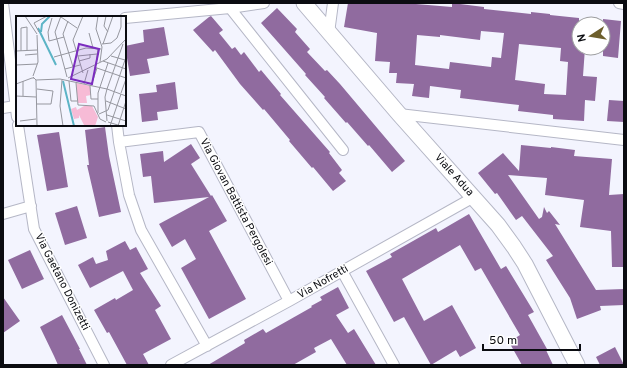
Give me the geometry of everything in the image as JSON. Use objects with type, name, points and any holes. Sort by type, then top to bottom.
[{"type":"main road","name":"Viale Adua","points":[[304,3],[399,114],[498,225],[525,264],[577,365]]},
{"type":"street","points":[[126,18],[230,8],[264,3]]},
{"type":"street","points":[[329,33],[333,3]]},
{"type":"street","points":[[619,3],[624,4]]},
{"type":"street","points":[[3,4],[16,112]]},
{"type":"street","points":[[230,8],[344,150]]},
{"type":"street","points":[[6,31],[16,30]]},
{"type":"street","points":[[3,108],[15,106]]},
{"type":"street","points":[[399,114],[624,140]]},
{"type":"street","name":"Via Gaetano Donizetti","points":[[18,126],[34,229],[104,365]]},
{"type":"street","points":[[117,126],[129,194],[141,230],[207,346]]},
{"type":"street","name":"Via Giovan Battista Pergolesi","points":[[119,142],[199,132],[289,302]]},
{"type":"street","name":"Via Nofretti","points":[[171,365],[289,302],[474,197]]},
{"type":"street","points":[[3,214],[31,206]]},
{"type":"street","points":[[342,271],[394,365]]},
{"type":"building","points":[[348,3],[404,3],[452,7],[452,3],[484,7],[484,9],[531,14],[531,12],[571,17],[571,56],[584,56],[583,76],[597,77],[595,101],[585,100],[584,121],[553,119],[553,115],[518,111],[519,105],[460,98],[461,90],[430,86],[429,98],[412,96],[414,84],[396,83],[397,73],[389,73],[390,62],[375,61],[377,33],[344,27]],"holes":[[[481,31],[504,33],[501,58],[492,57],[491,67],[450,62],[449,69],[415,65],[417,35],[440,37],[440,35],[480,40]],[[519,44],[561,48],[560,61],[568,62],[566,95],[544,94],[545,84],[515,80]]]},
{"type":"building","points":[[277,8],[297,29],[295,32],[310,49],[307,52],[340,84],[405,161],[392,172],[369,145],[368,146],[324,98],[325,97],[305,75],[306,74],[261,23]]},
{"type":"building","points":[[211,16],[223,30],[219,33],[232,49],[235,47],[241,55],[244,52],[259,72],[261,70],[281,94],[280,95],[330,152],[329,153],[342,170],[339,173],[346,181],[333,191],[289,141],[290,140],[264,109],[263,110],[240,84],[215,50],[213,52],[193,30]]},
{"type":"building","points":[[611,20],[621,21],[618,58],[603,56],[611,56]]},
{"type":"building","points":[[164,27],[169,55],[147,59],[150,73],[130,76],[126,46],[144,42],[143,30]]},
{"type":"building","points":[[175,82],[178,109],[157,112],[158,120],[142,122],[139,94],[157,92],[156,85]]},
{"type":"building","points":[[609,100],[624,101],[624,122],[607,121]]},
{"type":"building","points":[[105,127],[109,156],[121,212],[99,217],[87,165],[89,165],[85,130]]},
{"type":"building","points":[[59,132],[68,187],[47,191],[37,135]]},
{"type":"building","points":[[191,144],[200,158],[191,164],[211,196],[212,195],[227,221],[209,231],[246,299],[209,319],[181,268],[196,259],[185,239],[172,247],[159,224],[209,197],[154,203],[151,176],[143,177],[140,154],[163,151],[164,162]]},
{"type":"building","points":[[521,145],[575,150],[574,156],[612,159],[609,195],[624,194],[624,267],[612,267],[611,231],[580,227],[584,200],[545,195],[547,178],[508,175],[539,219],[542,217],[544,207],[547,213],[549,211],[560,225],[555,224],[596,290],[624,289],[624,305],[600,306],[601,310],[577,319],[570,298],[546,260],[553,256],[522,216],[516,220],[497,193],[495,194],[478,173],[503,153],[519,171]]},
{"type":"building","points":[[77,206],[87,238],[65,245],[55,213]]},
{"type":"building","points":[[469,214],[501,269],[506,266],[534,312],[528,315],[547,349],[546,350],[553,365],[522,365],[509,342],[520,335],[481,268],[475,271],[460,245],[402,279],[424,321],[452,305],[476,348],[460,357],[456,350],[431,365],[404,317],[394,322],[366,271],[392,257],[390,254],[436,228],[438,232]]},
{"type":"building","points":[[125,241],[130,250],[136,247],[148,269],[140,273],[161,306],[155,310],[171,339],[143,354],[149,365],[127,365],[109,332],[107,333],[94,310],[133,290],[123,271],[90,288],[78,265],[93,257],[96,264],[108,260],[106,251]]},
{"type":"building","points":[[30,250],[44,279],[22,289],[8,260]]},
{"type":"building","points":[[338,287],[349,308],[336,315],[348,333],[354,329],[376,365],[347,365],[331,339],[314,348],[316,352],[293,365],[208,365],[245,343],[244,340],[263,329],[266,333],[312,307],[311,306],[322,300],[320,297]]},
{"type":"building","points":[[3,297],[20,321],[3,333]]},
{"type":"building","points":[[62,315],[87,365],[58,365],[40,327]]},
{"type":"building","points":[[615,347],[624,365],[600,365],[596,357]]}]
